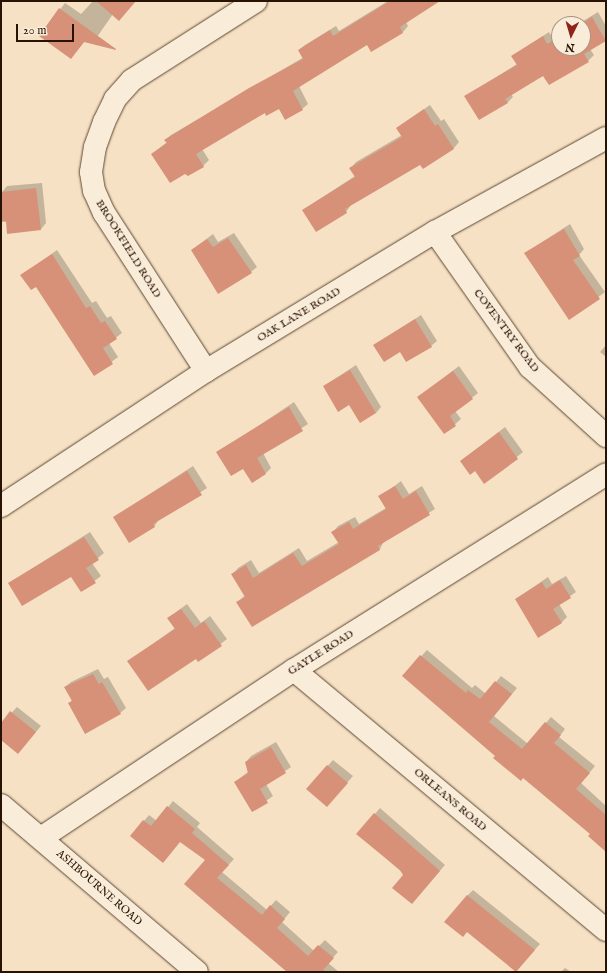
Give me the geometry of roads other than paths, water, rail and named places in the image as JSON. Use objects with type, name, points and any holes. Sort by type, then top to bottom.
[{"type":"street","name":"BROOKFIELD ROAD","points":[[206,371],[104,214],[94,191],[91,172],[95,147],[104,122],[115,99],[132,80],[256,1]]},
{"type":"street","name":"OAK LANE ROAD","points":[[1,506],[206,371],[435,232],[606,138]]},
{"type":"street","name":"COVENTRY ROAD","points":[[435,232],[530,367],[606,436]]},
{"type":"street","name":"GAYLE ROAD","points":[[41,838],[294,670],[606,474]]},
{"type":"street","name":"ORLEANS ROAD","points":[[294,670],[606,930]]},
{"type":"street","name":"ASHBOURNE ROAD","points":[[1,805],[197,972]]}]
